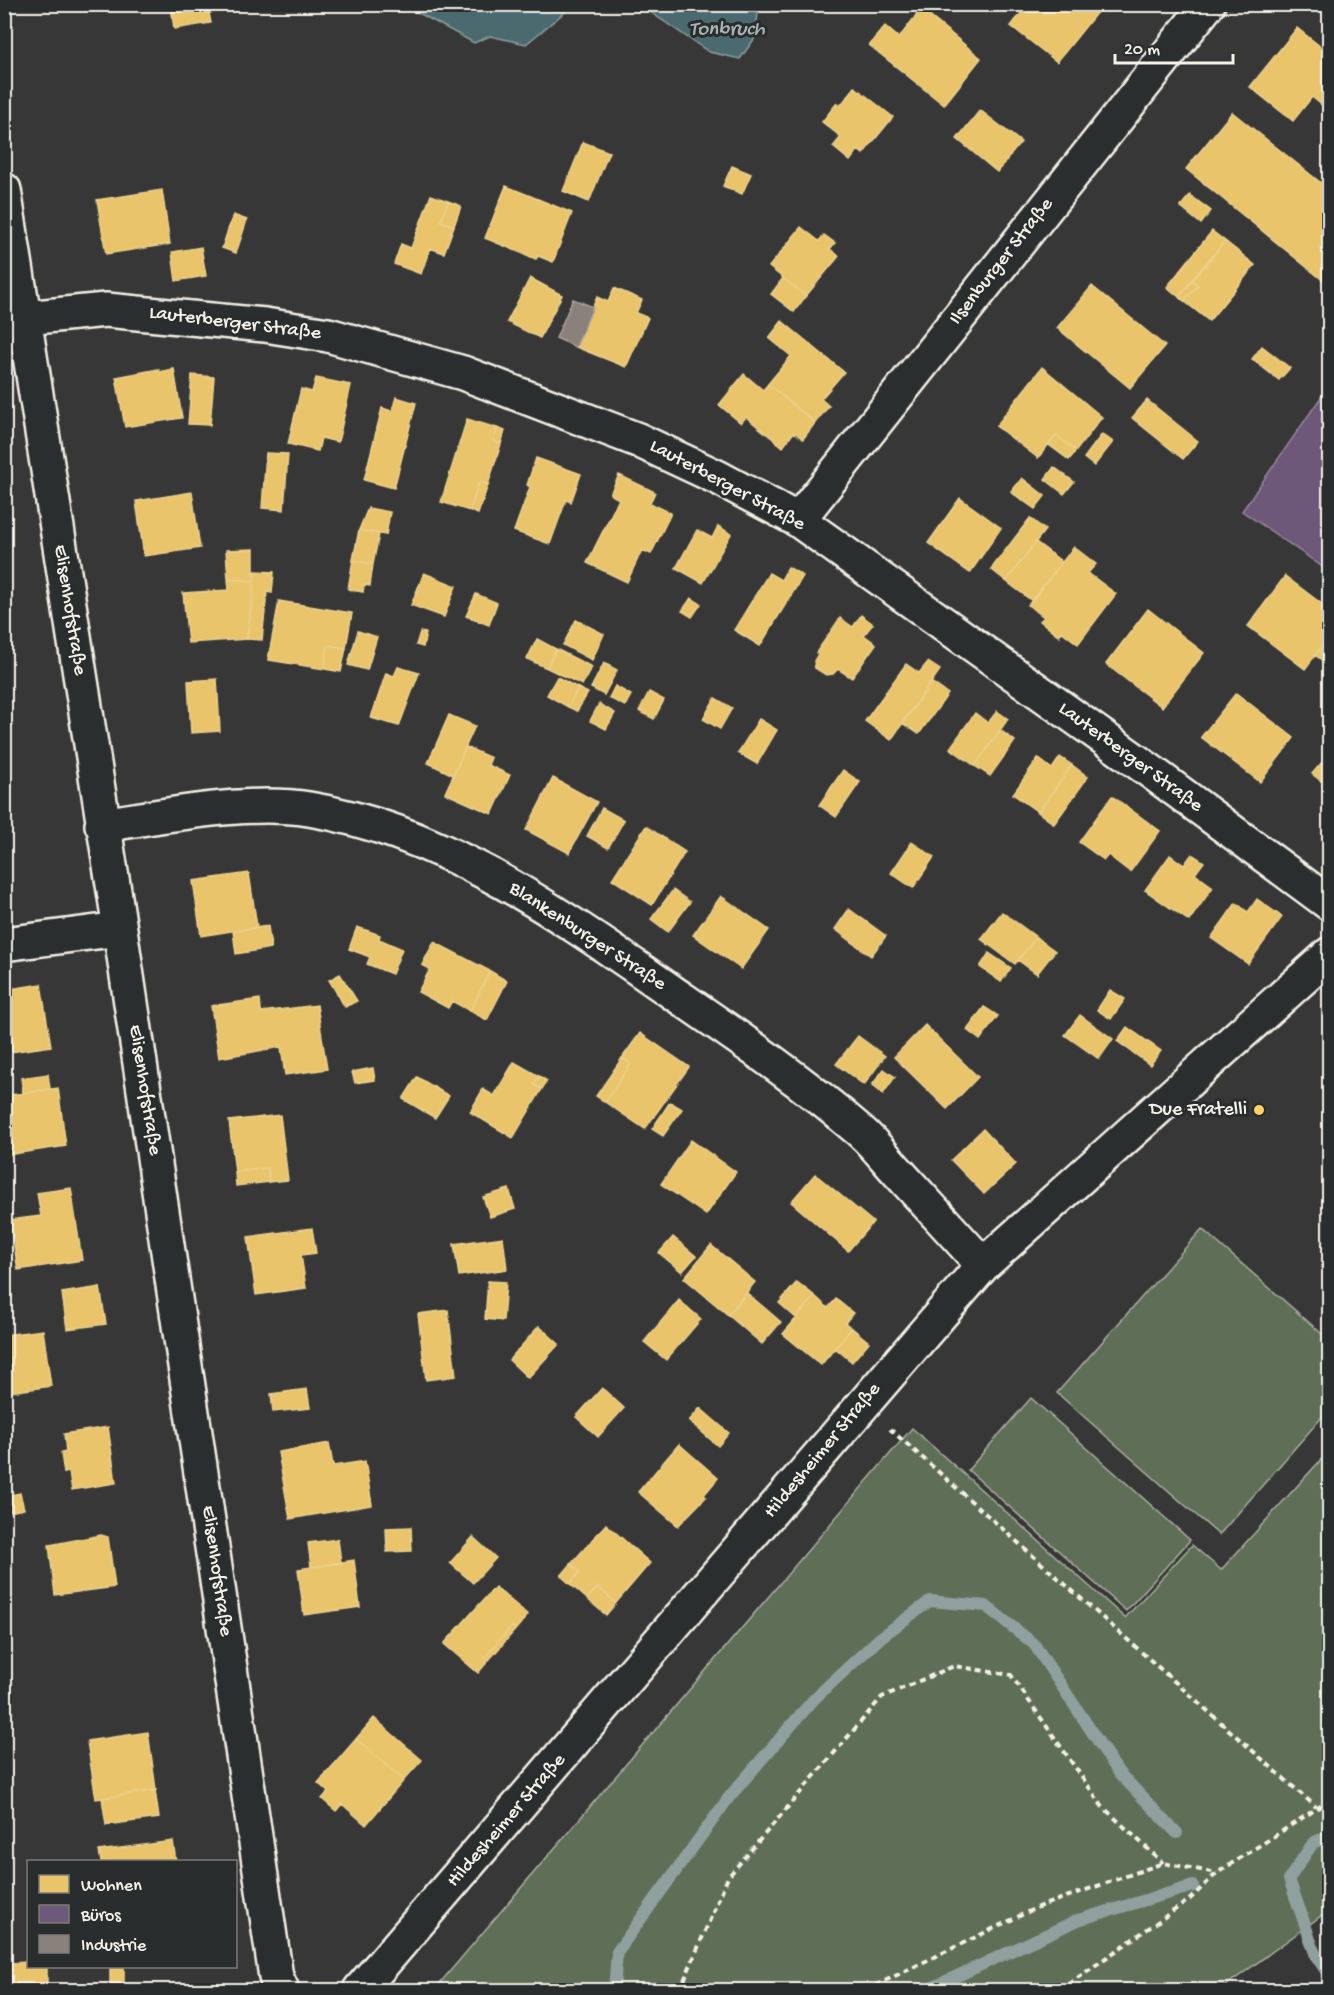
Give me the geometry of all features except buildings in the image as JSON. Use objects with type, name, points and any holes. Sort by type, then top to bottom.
[{"type":"street","name":"Ilsenburger Straße","points":[[798,520],[1208,4]]},
{"type":"street","name":"Elisenhofstraße","points":[[4,190],[120,929],[276,1977],[282,1990]]},
{"type":"street","name":"Lauterberger Straße","points":[[25,318],[106,310],[265,325],[328,335],[472,376],[638,440],[719,478],[798,520],[1153,773],[1329,904]]},
{"type":"street","name":"Blankenburger Straße","points":[[102,825],[254,807],[307,808],[360,820],[412,837],[470,866],[592,937],[762,1055],[861,1132],[983,1265]]},
{"type":"street","points":[[4,944],[120,929]]},
{"type":"street","name":"Hildesheimer Straße","points":[[360,1990],[594,1721],[861,1405],[983,1265],[1329,954]]},
{"type":"path","points":[[861,1405],[1316,1807]]},
{"type":"path","points":[[680,1990],[728,1877],[882,1697],[954,1666],[1011,1675],[1102,1806],[1163,1863]]},
{"type":"path","points":[[1060,1990],[1189,1900],[1217,1873],[1329,1800]]},
{"type":"path","points":[[866,1990],[1038,1907],[1163,1863],[1217,1873]]},
{"type":"green space","points":[[1202,1229],[1329,1340],[1329,1409],[1219,1535],[1057,1393]]},
{"type":"green space","points":[[1031,1398],[1190,1540],[1126,1611],[968,1470]]},
{"type":"green space","points":[[912,1428],[1125,1618],[1192,1545],[1221,1570],[1329,1451],[1329,1910],[1220,1990],[434,1990]]},
{"type":"water","points":[[404,5],[583,5],[571,7],[526,44],[490,36],[474,43]]},
{"type":"water","name":"Tonbruch","points":[[640,5],[759,5],[755,38],[740,59],[709,52]]},
{"type":"waterway","points":[[614,1990],[617,1952],[730,1796],[815,1698],[880,1638],[930,1601],[986,1606],[1034,1644],[1119,1773],[1177,1833]]},
{"type":"waterway","points":[[1330,1835],[1313,1843],[1289,1879],[1316,1956],[1330,1977]]},
{"type":"waterway","points":[[927,1990],[1078,1920],[1193,1886]]},
{"type":"railway","points":[[1324,1990],[1330,1986]]},
{"type":"place","name":"Due Fratelli","points":[[1259,1110]]}]
